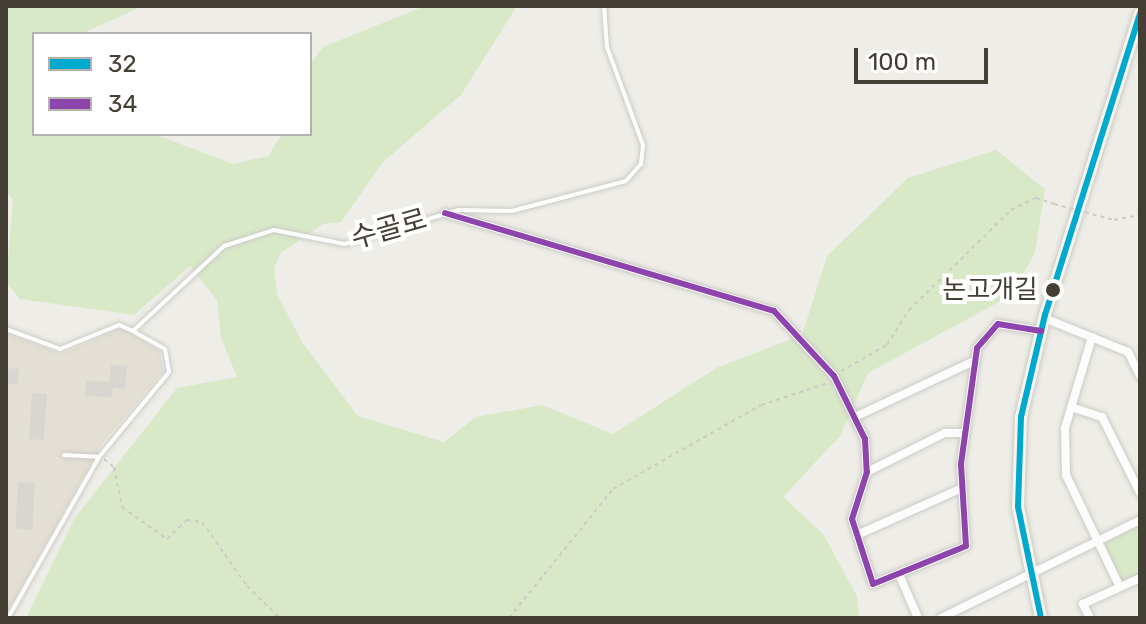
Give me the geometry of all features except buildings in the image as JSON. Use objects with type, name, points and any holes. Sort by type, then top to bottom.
[{"type":"main road","points":[[1041,618],[1028,581],[1017,465],[1043,325],[1140,14]]},
{"type":"street","points":[[445,213],[766,305],[834,376],[857,416],[867,472],[852,511],[873,584],[966,546],[960,489],[963,433],[974,361],[998,324],[1043,325],[1092,337],[1128,352],[1140,376]]},
{"type":"street","points":[[1092,337],[1071,407],[1066,475],[1120,587]]},
{"type":"street","points":[[857,416],[974,361]]},
{"type":"street","points":[[1071,407],[1102,417],[1140,493]]},
{"type":"street","points":[[867,472],[945,433],[963,433]]},
{"type":"street","points":[[857,535],[960,489]]},
{"type":"street","points":[[941,618],[1028,581],[1140,520]]},
{"type":"street","points":[[899,574],[918,618]]},
{"type":"street","points":[[1090,618],[1083,604],[1140,578]]},
{"type":"lane","name":"수골로","points":[[133,331],[224,246],[294,230],[345,244],[445,213],[512,211],[635,174],[643,145],[607,47],[604,6]]},
{"type":"lane","points":[[6,329],[60,349],[119,325],[165,349],[169,372],[99,457],[8,618]]},
{"type":"lane","points":[[64,455],[99,457]]},
{"type":"path","points":[[509,618],[613,489],[761,405],[818,388],[887,345],[909,310],[1018,205],[1036,198],[1114,220],[1140,215]]},
{"type":"path","points":[[99,457],[114,467],[122,507],[167,539],[187,520],[202,522],[247,586],[280,618]]},
{"type":"shaded area","points":[[121,328],[160,351],[163,372],[102,444],[6,614],[6,333],[61,354]]},
{"type":"green space","points":[[6,6],[143,6],[85,32],[32,32],[32,136],[159,136],[233,164],[268,156],[281,136],[312,136],[312,61],[323,47],[425,6],[517,6],[461,95],[383,162],[341,222],[323,224],[281,253],[274,268],[277,294],[302,342],[358,416],[444,442],[476,417],[542,405],[613,434],[716,368],[802,335],[827,256],[908,178],[996,150],[1045,189],[1035,253],[1010,296],[868,373],[840,436],[783,497],[823,534],[857,596],[859,618],[26,618],[74,519],[177,388],[237,377],[221,338],[217,300],[190,266],[134,315],[20,299],[6,282],[13,201],[6,190]]},
{"type":"green space","points":[[1140,524],[1140,573],[1122,582],[1102,545]]},
{"type":"transit line","name":"32","points":[[1041,618],[1018,507],[1021,417],[1045,315],[1140,14]]},
{"type":"transit line","name":"34","points":[[445,213],[774,311],[834,376],[865,439],[867,472],[852,519],[873,584],[966,546],[961,464],[977,348],[998,324],[1041,331]]},
{"type":"place","name":"논고개길","points":[[1053,290]]}]
